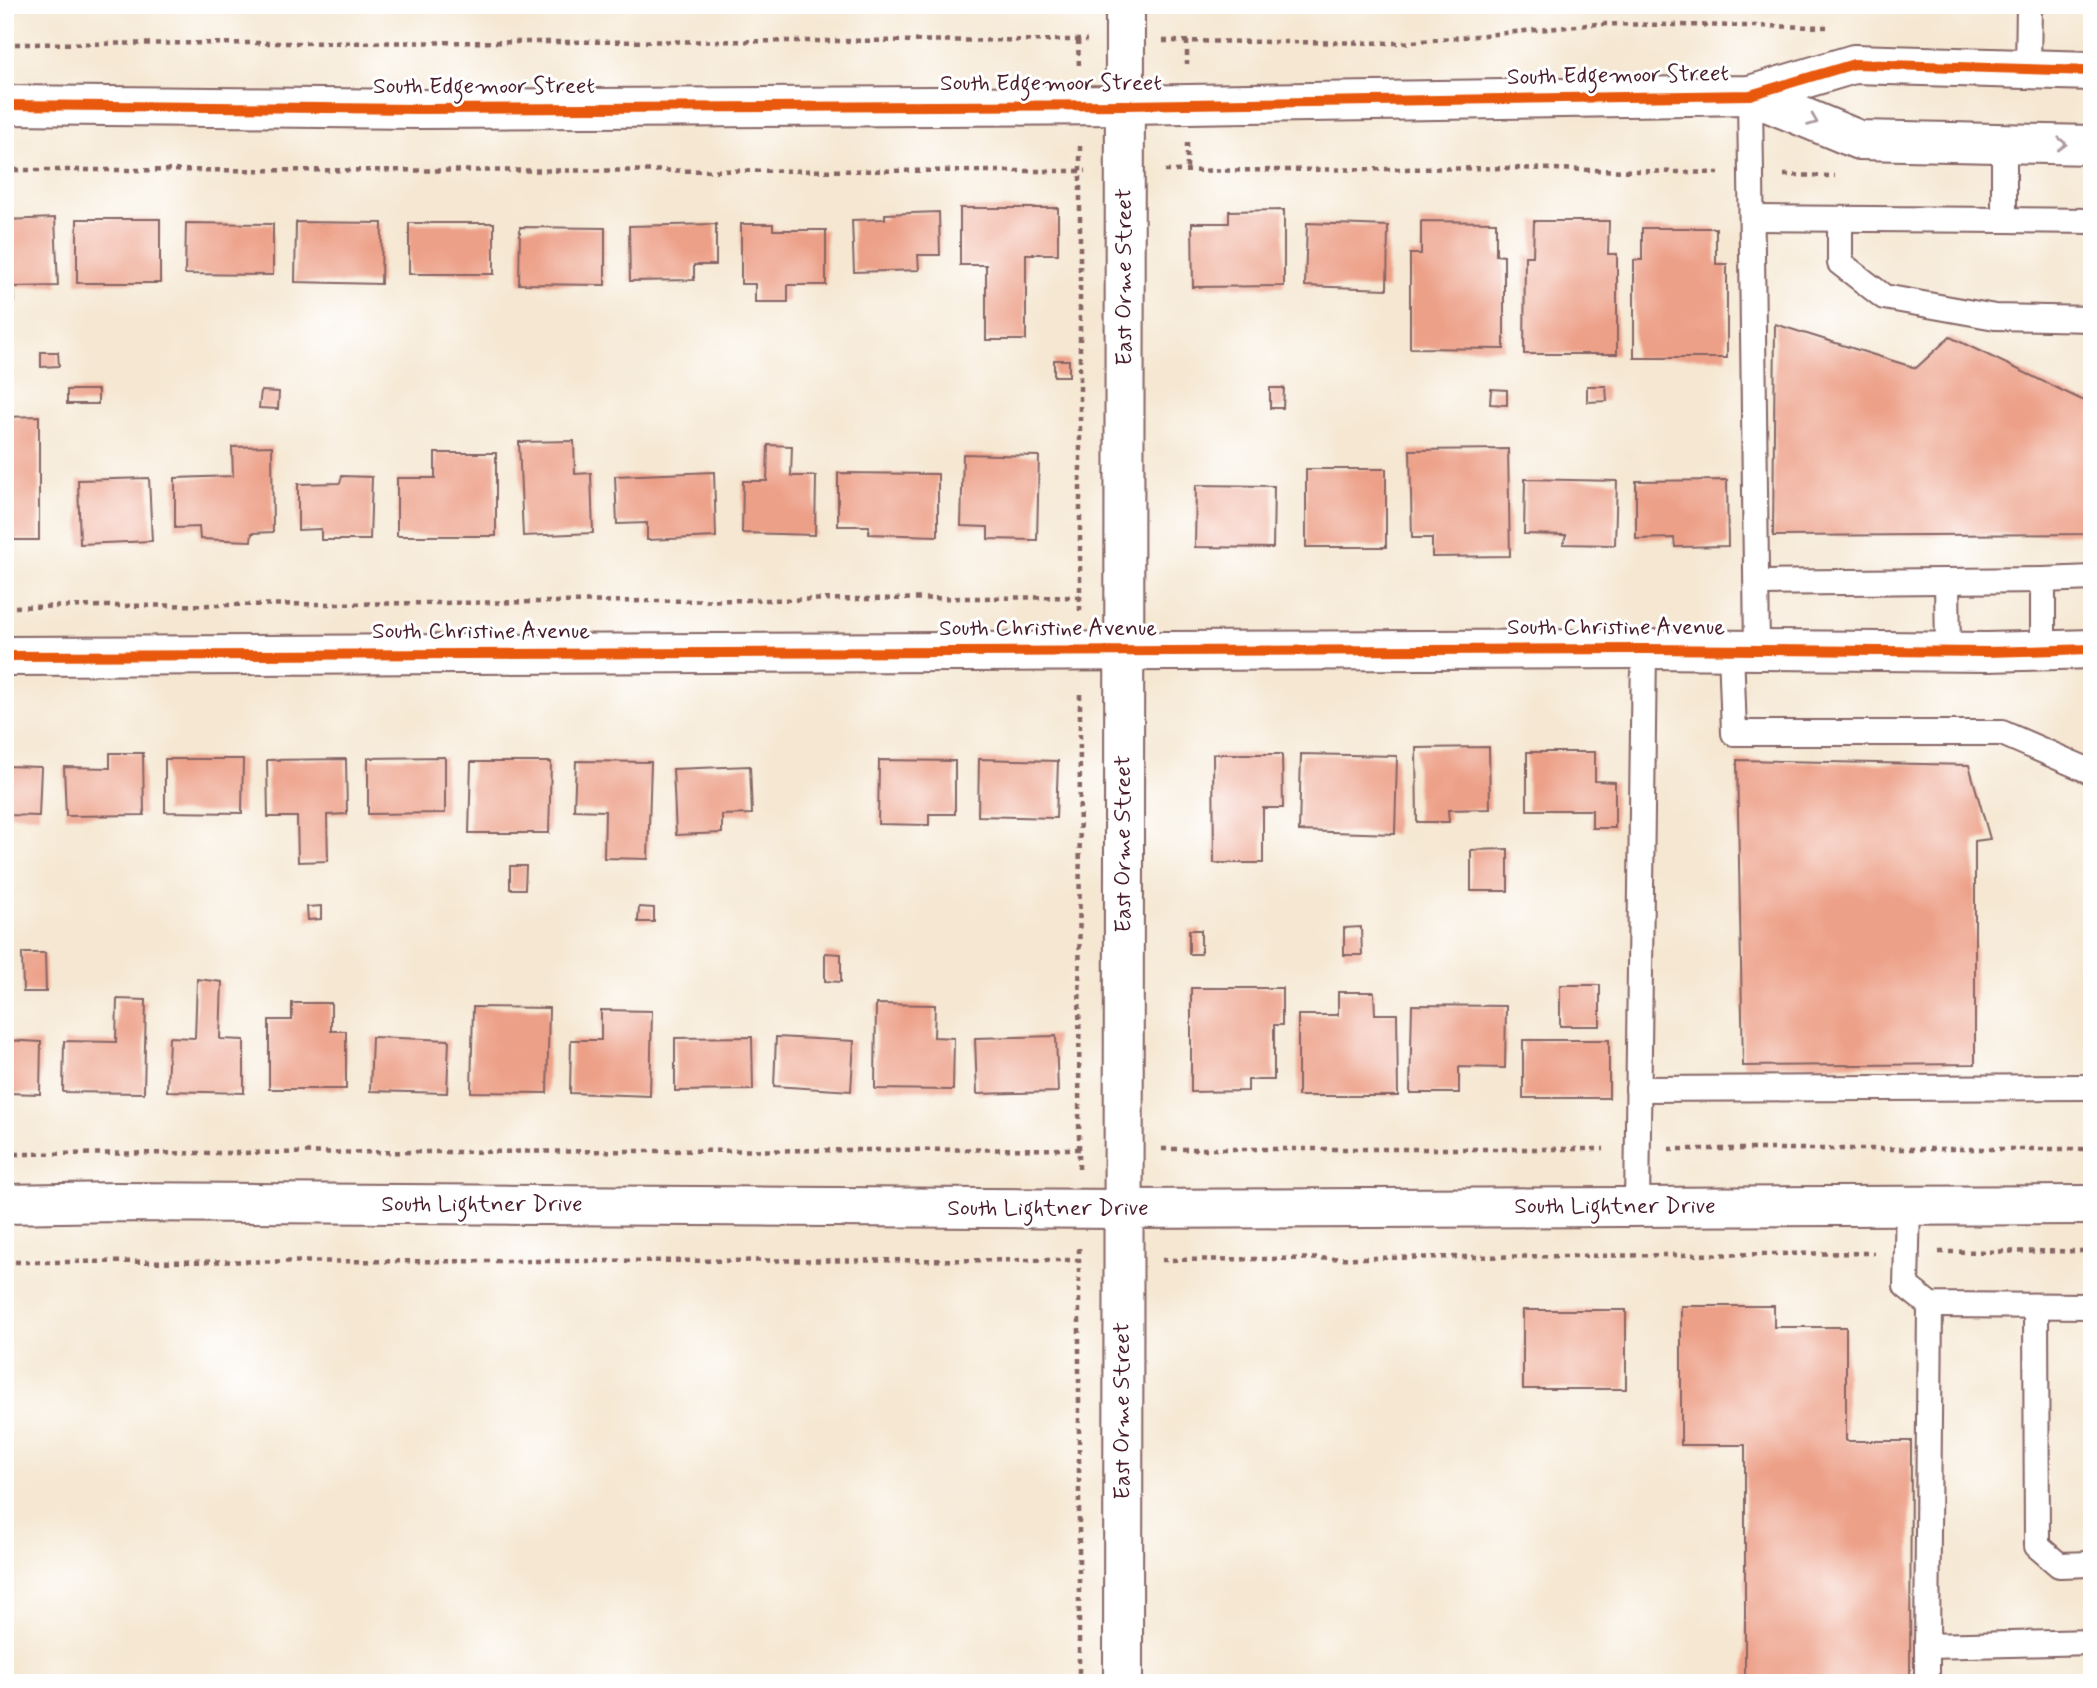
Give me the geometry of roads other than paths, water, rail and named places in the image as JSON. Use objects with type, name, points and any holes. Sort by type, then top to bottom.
[{"type":"street","name":"East Orme Street","points":[[1123,1683],[1126,23]]},
{"type":"street","name":"South Edgemoor Street","points":[[5,105],[433,109],[1126,105],[1750,95],[1854,64],[2092,71]]},
{"type":"street","name":"South Edgemoor Street","points":[[1750,95],[1859,140],[2092,145]]},
{"type":"street","name":"South Christine Avenue","points":[[5,656],[1080,650],[1744,649],[1948,652],[2092,649]]},
{"type":"street","name":"South Lightner Drive","points":[[5,1204],[131,1202],[1079,1209],[2092,1205]]},
{"type":"lane","points":[[2028,69],[2029,5]]},
{"type":"lane","points":[[1750,95],[1757,583],[1744,649],[1734,733],[2002,733],[2092,772]]},
{"type":"lane","points":[[2004,143],[2004,220]]},
{"type":"lane","points":[[1753,218],[2092,220]]},
{"type":"lane","points":[[1840,219],[1840,263],[1884,297],[1995,317],[2092,319]]},
{"type":"lane","points":[[1757,583],[2092,578]]},
{"type":"lane","points":[[2043,580],[2043,650]]},
{"type":"lane","points":[[1947,582],[1948,652]]},
{"type":"lane","points":[[1637,1207],[1644,649]]},
{"type":"lane","points":[[1638,1089],[2092,1087]]},
{"type":"lane","points":[[1908,1206],[1906,1286],[1930,1305],[2092,1306]]},
{"type":"lane","points":[[1927,1683],[1930,1305]]},
{"type":"lane","points":[[2036,1307],[2037,1546],[2059,1565],[2092,1564]]},
{"type":"lane","points":[[1927,1646],[2092,1642]]}]
